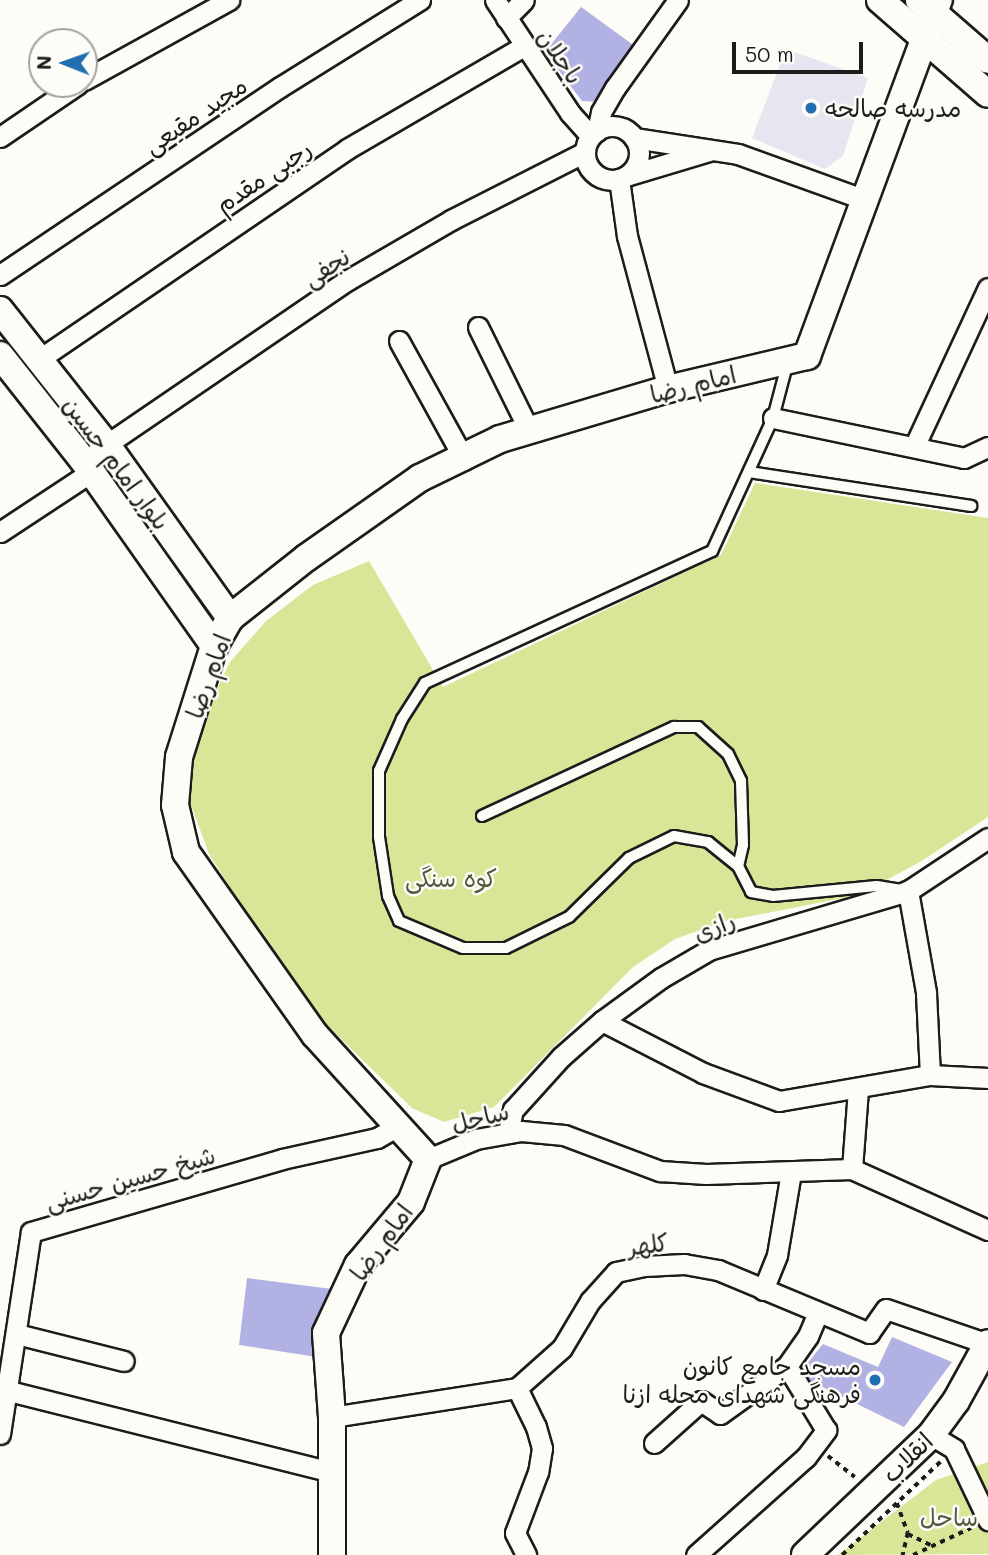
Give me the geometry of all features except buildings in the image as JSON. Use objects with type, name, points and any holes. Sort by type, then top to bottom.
[{"type":"street","points":[[98,72],[229,0]]},
{"type":"street","name":"مجید مقیعی","points":[[0,275],[280,87],[421,0]]},
{"type":"street","name":"باجلان","points":[[495,0],[591,140]]},
{"type":"street","points":[[506,18],[524,0]]},
{"type":"street","points":[[678,0],[601,112],[586,160],[595,174],[611,180],[716,149]]},
{"type":"street","points":[[880,0],[988,94]]},
{"type":"street","points":[[931,4],[988,60]]},
{"type":"street","name":"امام رضا","points":[[332,1555],[332,1417],[326,1333],[358,1265],[411,1202],[428,1159],[315,1035],[186,852],[175,805],[179,757],[214,646],[230,618],[306,558],[420,478],[500,439],[668,389],[807,356],[925,39],[931,4]]},
{"type":"street","name":"رجبی مقدم","points":[[38,360],[347,149],[524,46]]},
{"type":"street","points":[[0,136],[57,98]]},
{"type":"street","points":[[591,140],[613,126],[621,128],[634,138],[738,154],[866,200]]},
{"type":"street","points":[[634,138],[639,154],[637,163],[623,177],[627,236],[668,389]]},
{"type":"street","name":"نجفی","points":[[0,532],[87,466],[106,444],[348,280],[591,140]]},
{"type":"street","points":[[915,445],[988,288]]},
{"type":"street","name":"بلوار امام حسین","points":[[0,310],[106,444],[230,618]]},
{"type":"street","points":[[478,327],[529,430]]},
{"type":"street","points":[[399,341],[463,457]]},
{"type":"street","name":"بلوار امام حسین","points":[[0,355],[87,466],[214,646]]},
{"type":"street","points":[[774,418],[915,445],[964,458],[988,447]]},
{"type":"street","name":"رازی","points":[[508,1133],[513,1110],[531,1088],[602,1021],[661,978],[709,950],[908,891],[988,838]]},
{"type":"street","points":[[908,891],[926,992],[930,1075]]},
{"type":"street","points":[[602,1021],[703,1073],[779,1101],[930,1075],[988,1078]]},
{"type":"street","points":[[852,1169],[858,1089]]},
{"type":"street","name":"شیخ حسین حسنی","points":[[0,1434],[9,1391],[31,1232],[282,1159],[377,1138],[398,1126]]},
{"type":"street","name":"ساحل","points":[[428,1159],[476,1139],[521,1130],[564,1135],[660,1171],[706,1174],[852,1169],[988,1230]]},
{"type":"street","points":[[763,1290],[778,1255],[791,1172]]},
{"type":"street","name":"کلهر","points":[[517,1388],[562,1348],[590,1301],[616,1272],[645,1266],[684,1264],[718,1269],[869,1333],[886,1309],[988,1344]]},
{"type":"street","points":[[654,1443],[701,1401],[720,1414],[787,1366],[808,1336],[818,1313]]},
{"type":"street","points":[[17,1335],[124,1361]]},
{"type":"street","name":"انقلاب","points":[[804,1555],[931,1436],[956,1401],[988,1344]]},
{"type":"street","points":[[696,1555],[806,1457],[826,1430],[787,1366]]},
{"type":"street","points":[[332,1417],[517,1388],[536,1427],[542,1448],[538,1472],[515,1533],[526,1555]]},
{"type":"street","points":[[9,1391],[332,1472]]},
{"type":"street","points":[[931,1436],[954,1449],[982,1522]]},
{"type":"lane","points":[[788,361],[774,418],[712,551],[425,683],[402,719],[379,771],[379,837],[388,896],[399,921],[463,948],[506,948],[569,917],[629,858],[674,836],[708,842],[738,866],[751,892],[773,896],[877,886],[908,891]]},
{"type":"lane","points":[[749,472],[971,506]]},
{"type":"lane","points":[[482,816],[674,727],[698,727],[728,754],[741,781],[743,845],[738,866]]},
{"type":"path","points":[[842,1555],[954,1449]]},
{"type":"path","points":[[913,1555],[982,1522]]},
{"type":"path","points":[[908,1533],[931,1545]]},
{"type":"shaded area","name":"مدرسه صالحه","points":[[786,49],[868,78],[843,156],[825,169],[752,138]]},
{"type":"green space","name":"کوه سنگی","points":[[755,483],[988,518],[988,817],[920,862],[858,895],[726,921],[675,939],[633,967],[494,1107],[444,1122],[412,1108],[300,999],[209,854],[190,802],[195,754],[213,697],[230,662],[266,621],[313,585],[369,561],[443,687],[721,555]]},
{"type":"green space","name":"ساحل","points":[[988,1462],[988,1554],[838,1555],[936,1480]]},
{"type":"place","name":"مدرسه صالحه","points":[[811,108]]},
{"type":"place","name":"مسجد جامع کانون فرهنگی شهدای محله ازنا","points":[[875,1380]]}]
